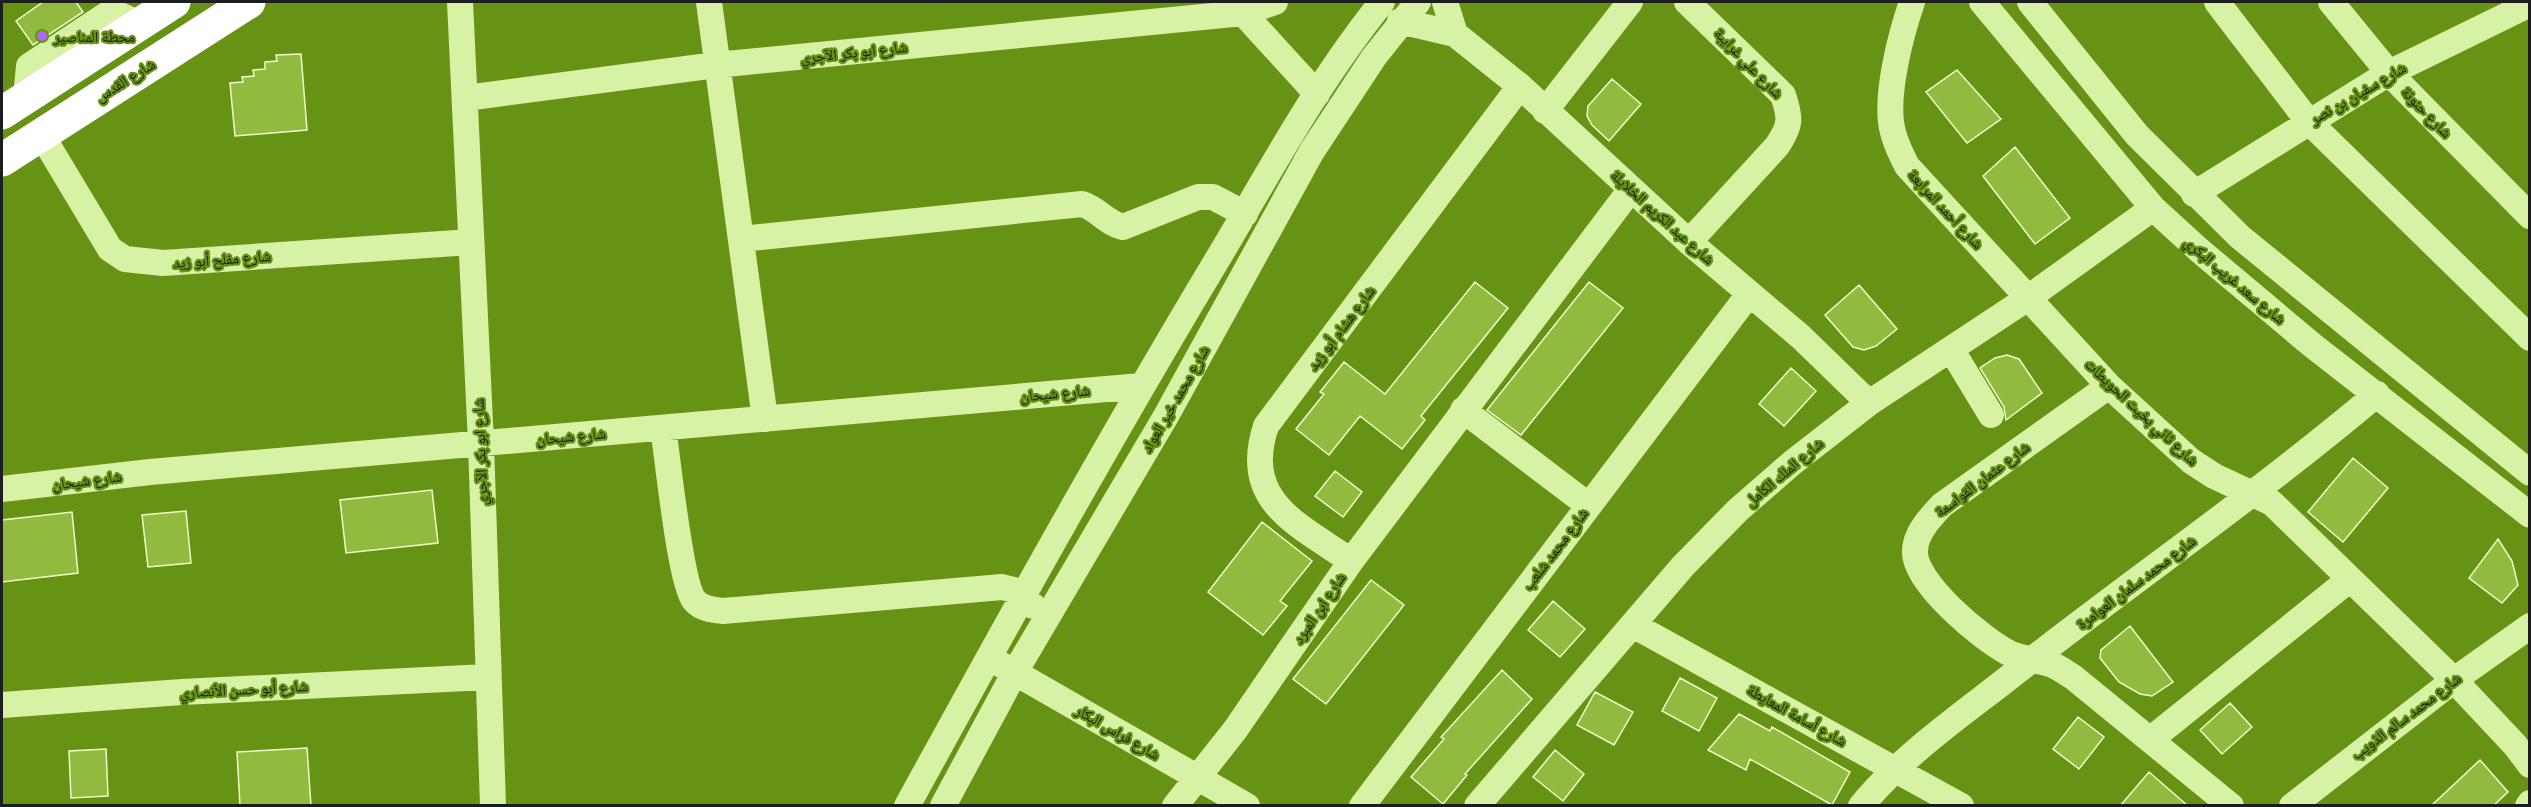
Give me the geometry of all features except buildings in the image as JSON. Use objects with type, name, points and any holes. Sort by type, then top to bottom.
[{"type":"highway","points":[[14,105],[174,2]]},
{"type":"highway","name":"شارع القدس","points":[[2,160],[249,2]]},
{"type":"street","name":"شارع ابو بكر الآجري","points":[[460,2],[481,443],[493,806]]},
{"type":"street","points":[[709,2],[765,419]]},
{"type":"street","name":"شارع ابو بكر الآجري","points":[[466,98],[716,65],[1243,13],[1275,2]]},
{"type":"street","points":[[907,806],[1020,597],[1141,386],[1317,94],[1354,36],[1382,2]]},
{"type":"street","name":"شارع محمد خير العواد","points":[[943,806],[1015,672],[1212,335],[1312,151],[1400,21],[1418,2]]},
{"type":"street","points":[[1445,2],[1455,33]]},
{"type":"street","points":[[1545,111],[1630,2]]},
{"type":"street","name":"شارع علي غرايبة","points":[[1687,2],[1783,94],[1789,113],[1788,129],[1777,146],[1689,242]]},
{"type":"street","name":"شارع أحمد المرابعة","points":[[1912,2],[1894,79],[1891,121],[1896,142],[1907,166],[2028,298]]},
{"type":"street","name":"شارع سعد غريب البكري","points":[[1982,2],[2154,208],[2199,250],[2296,332],[2528,516]]},
{"type":"street","points":[[2030,2],[2137,135],[2194,194],[2240,237],[2321,306],[2529,473]]},
{"type":"street","points":[[2217,2],[2308,121],[2529,338]]},
{"type":"street","name":"شارع حنونة","points":[[2331,2],[2389,73],[2529,216]]},
{"type":"street","name":"شارع سفيان بن نصر","points":[[2194,194],[2308,121],[2389,73],[2529,4]]},
{"type":"street","points":[[1243,13],[1317,94]]},
{"type":"street","name":"شارع عبد الكريم الخلايلة","points":[[1400,21],[1455,33],[1520,86],[1689,242],[1801,337],[1869,403]]},
{"type":"street","name":"شارع هشام أبو زيد","points":[[1351,561],[1283,513],[1268,494],[1259,450],[1266,426],[1520,86]]},
{"type":"street","name":"شارع مفلح أبو زيد","points":[[41,134],[110,249],[126,259],[163,263],[471,242]]},
{"type":"street","name":"شارع ابن المبرد","points":[[1175,806],[1235,730],[1351,561],[1631,189]]},
{"type":"street","points":[[741,239],[1082,204],[1090,206],[1106,221],[1123,227],[1198,197],[1214,197],[1245,213]]},
{"type":"street","name":"شارع الملك الكامل","points":[[1477,806],[1683,566],[1738,510],[1869,403],[2028,298],[2154,208]]},
{"type":"street","name":"شارع محمد شلعب","points":[[1362,806],[1749,294]]},
{"type":"street","name":"شارع ثاني بخيت الحويطات","points":[[2028,298],[2109,386],[2191,461],[2214,476],[2272,503],[2454,680],[2515,745],[2529,765]]},
{"type":"street","points":[[1951,349],[1991,415]]},
{"type":"street","name":"شارع شيحان","points":[[2,489],[150,472],[1141,386]]},
{"type":"street","name":"شارع عثمان القواسمة","points":[[2109,386],[1942,505],[1928,521],[1918,538],[1915,551],[1917,563],[1922,576],[1973,627],[2009,653],[2054,665],[2073,676],[2232,806]]},
{"type":"street","name":"شارع محمد سلمان العوامرة","points":[[1862,806],[1893,769],[2032,660],[2253,494],[2377,394]]},
{"type":"street","points":[[1463,410],[1588,505]]},
{"type":"street","points":[[663,428],[686,580],[694,601],[707,609],[723,611],[1002,587],[1014,590],[1048,617]]},
{"type":"street","points":[[2150,740],[2350,579]]},
{"type":"street","name":"شارع أسامة المعايطة","points":[[1633,625],[1961,806]]},
{"type":"street","name":"شارع محمد سالم الذويب","points":[[2292,806],[2527,625]]},
{"type":"street","name":"شارع فراس البكار","points":[[988,658],[1247,806]]},
{"type":"street","name":"شارع أبو حسن الأنصاري","points":[[2,705],[182,692],[487,677]]},
{"type":"place","name":"محطة المناصير","points":[[42,36]]}]
